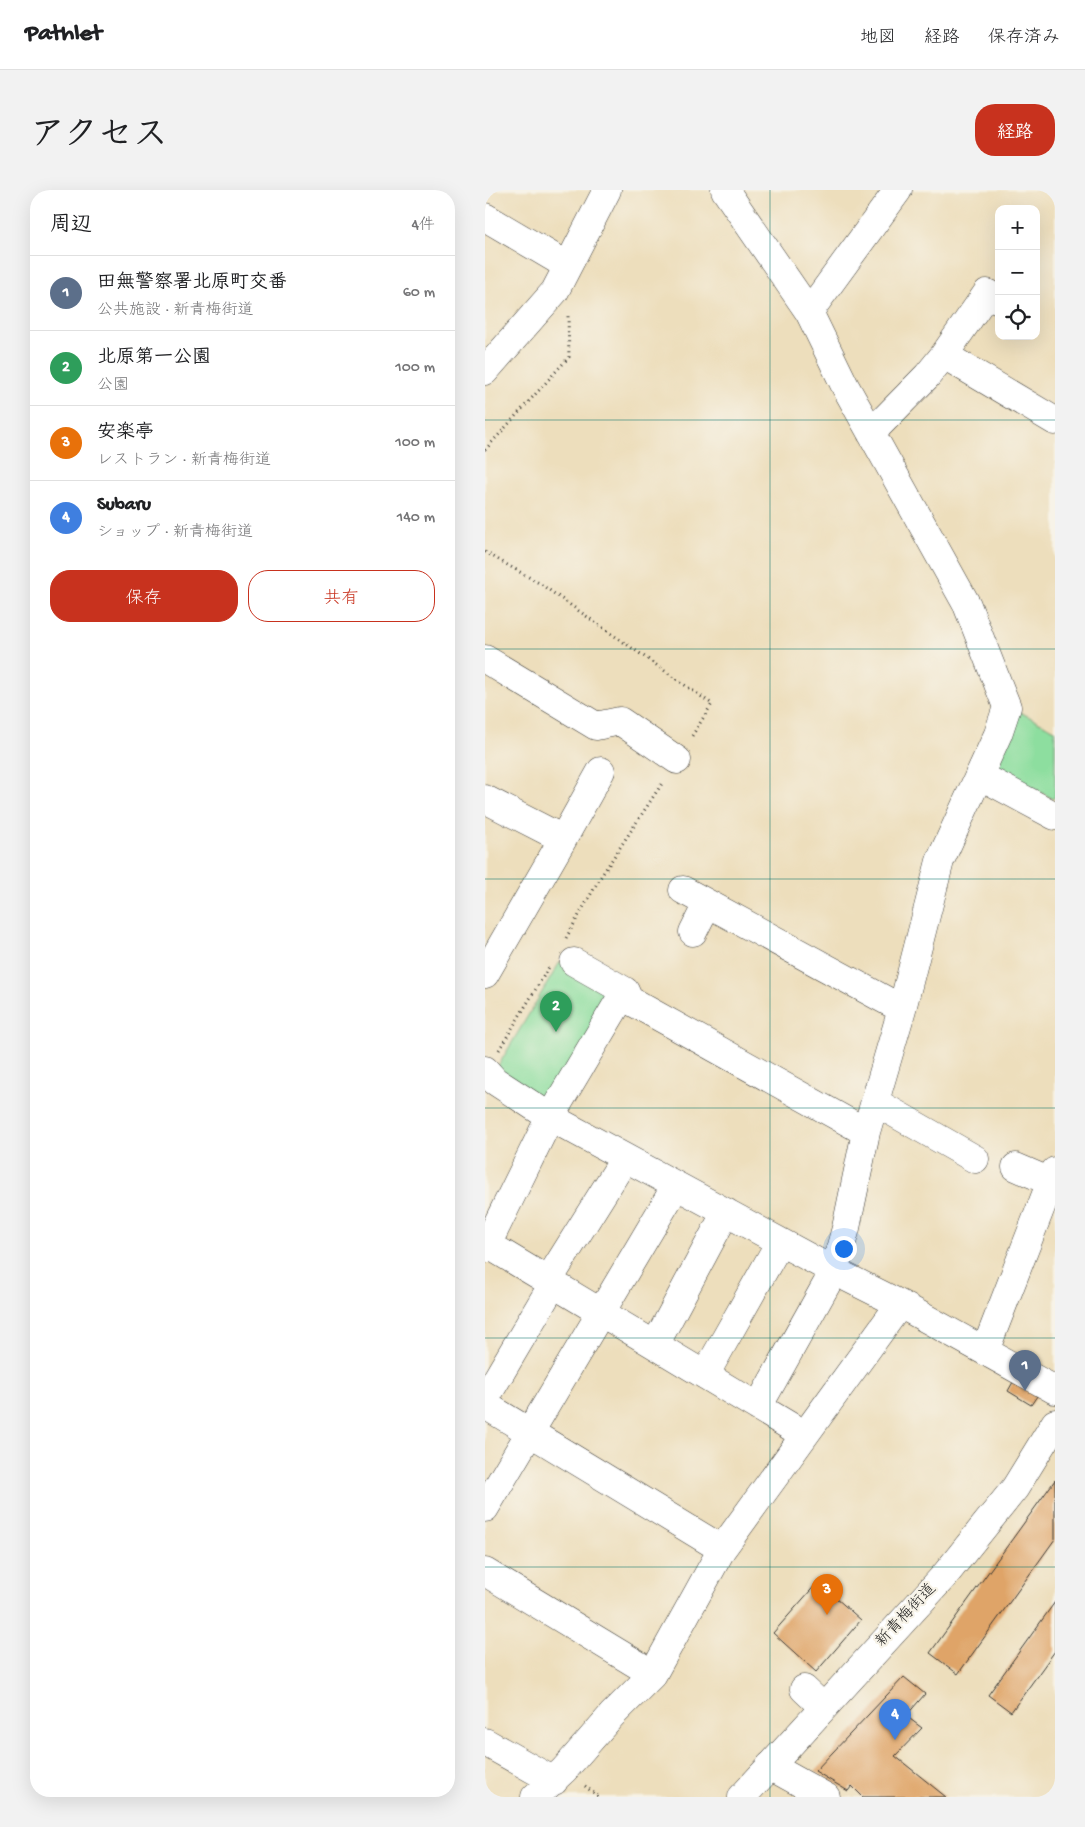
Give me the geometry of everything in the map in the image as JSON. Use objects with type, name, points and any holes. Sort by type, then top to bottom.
[{"type":"street","points":[[485,371],[555,291],[607,190]]},
{"type":"street","points":[[725,190],[809,312],[845,386],[967,605],[1007,707],[998,734],[940,861],[902,1009],[866,1132],[846,1228],[834,1271],[758,1407]]},
{"type":"street","points":[[809,312],[898,190]]},
{"type":"street","points":[[485,217],[568,266]]},
{"type":"street","points":[[871,433],[927,376],[987,293],[995,298]]},
{"type":"street","points":[[944,355],[1055,421]]},
{"type":"street","points":[[485,659],[596,726],[620,721],[677,760]]},
{"type":"street","points":[[485,974],[601,771]]},
{"type":"street","points":[[979,775],[1055,816]]},
{"type":"street","points":[[485,799],[563,839]]},
{"type":"street","points":[[683,890],[902,1009]]},
{"type":"street","points":[[693,932],[707,904]]},
{"type":"street","points":[[573,962],[625,991],[629,1000],[866,1132]]},
{"type":"street","points":[[625,991],[550,1117],[486,1246],[550,1282],[803,1434]]},
{"type":"street","points":[[488,1084],[834,1271],[900,1304],[1055,1390]]},
{"type":"street","points":[[875,1102],[975,1159]]},
{"type":"street","points":[[485,1399],[550,1282],[625,1158]]},
{"type":"street","points":[[985,1351],[1053,1176],[1016,1167]]},
{"type":"street","points":[[485,1508],[677,1186]]},
{"type":"street","points":[[655,1345],[726,1212]]},
{"type":"street","points":[[705,1375],[780,1242]]},
{"type":"street","points":[[485,1742],[544,1789],[612,1715],[653,1674],[721,1549],[803,1434],[900,1304]]},
{"type":"street","points":[[485,1405],[721,1549]]},
{"type":"street","name":"新青梅街道","points":[[742,1797],[769,1766],[814,1698],[945,1575],[1015,1488],[1055,1423]]},
{"type":"street","points":[[485,1572],[653,1674]]},
{"type":"street","points":[[769,1766],[826,1797]]},
{"type":"path","points":[[485,450],[569,357],[568,310]]},
{"type":"green space","points":[[1012,708],[1055,730],[1055,796],[1053,799],[989,765]]},
{"type":"green space","points":[[560,962],[619,994],[546,1111],[495,1071]]},
{"type":"building","points":[[1017,1375],[1041,1390],[1031,1405],[1008,1391]]},
{"type":"building","points":[[1055,1480],[1055,1539],[958,1674],[930,1653]]},
{"type":"building","points":[[818,1582],[861,1620],[816,1672],[773,1633]]},
{"type":"building","points":[[1055,1602],[1055,1651],[1011,1712],[988,1695]]},
{"type":"building","points":[[904,1677],[925,1694],[906,1716],[922,1728],[895,1756],[946,1797],[863,1797],[852,1786],[848,1791],[815,1771]]},
{"type":"place","name":"北原第一公園","points":[[556,1032]]},
{"type":"place","name":"田無警察署北原町交番","points":[[1025,1391]]},
{"type":"place","name":"安楽亭","points":[[827,1615]]},
{"type":"place","name":"Subaru","points":[[895,1740]]}]
